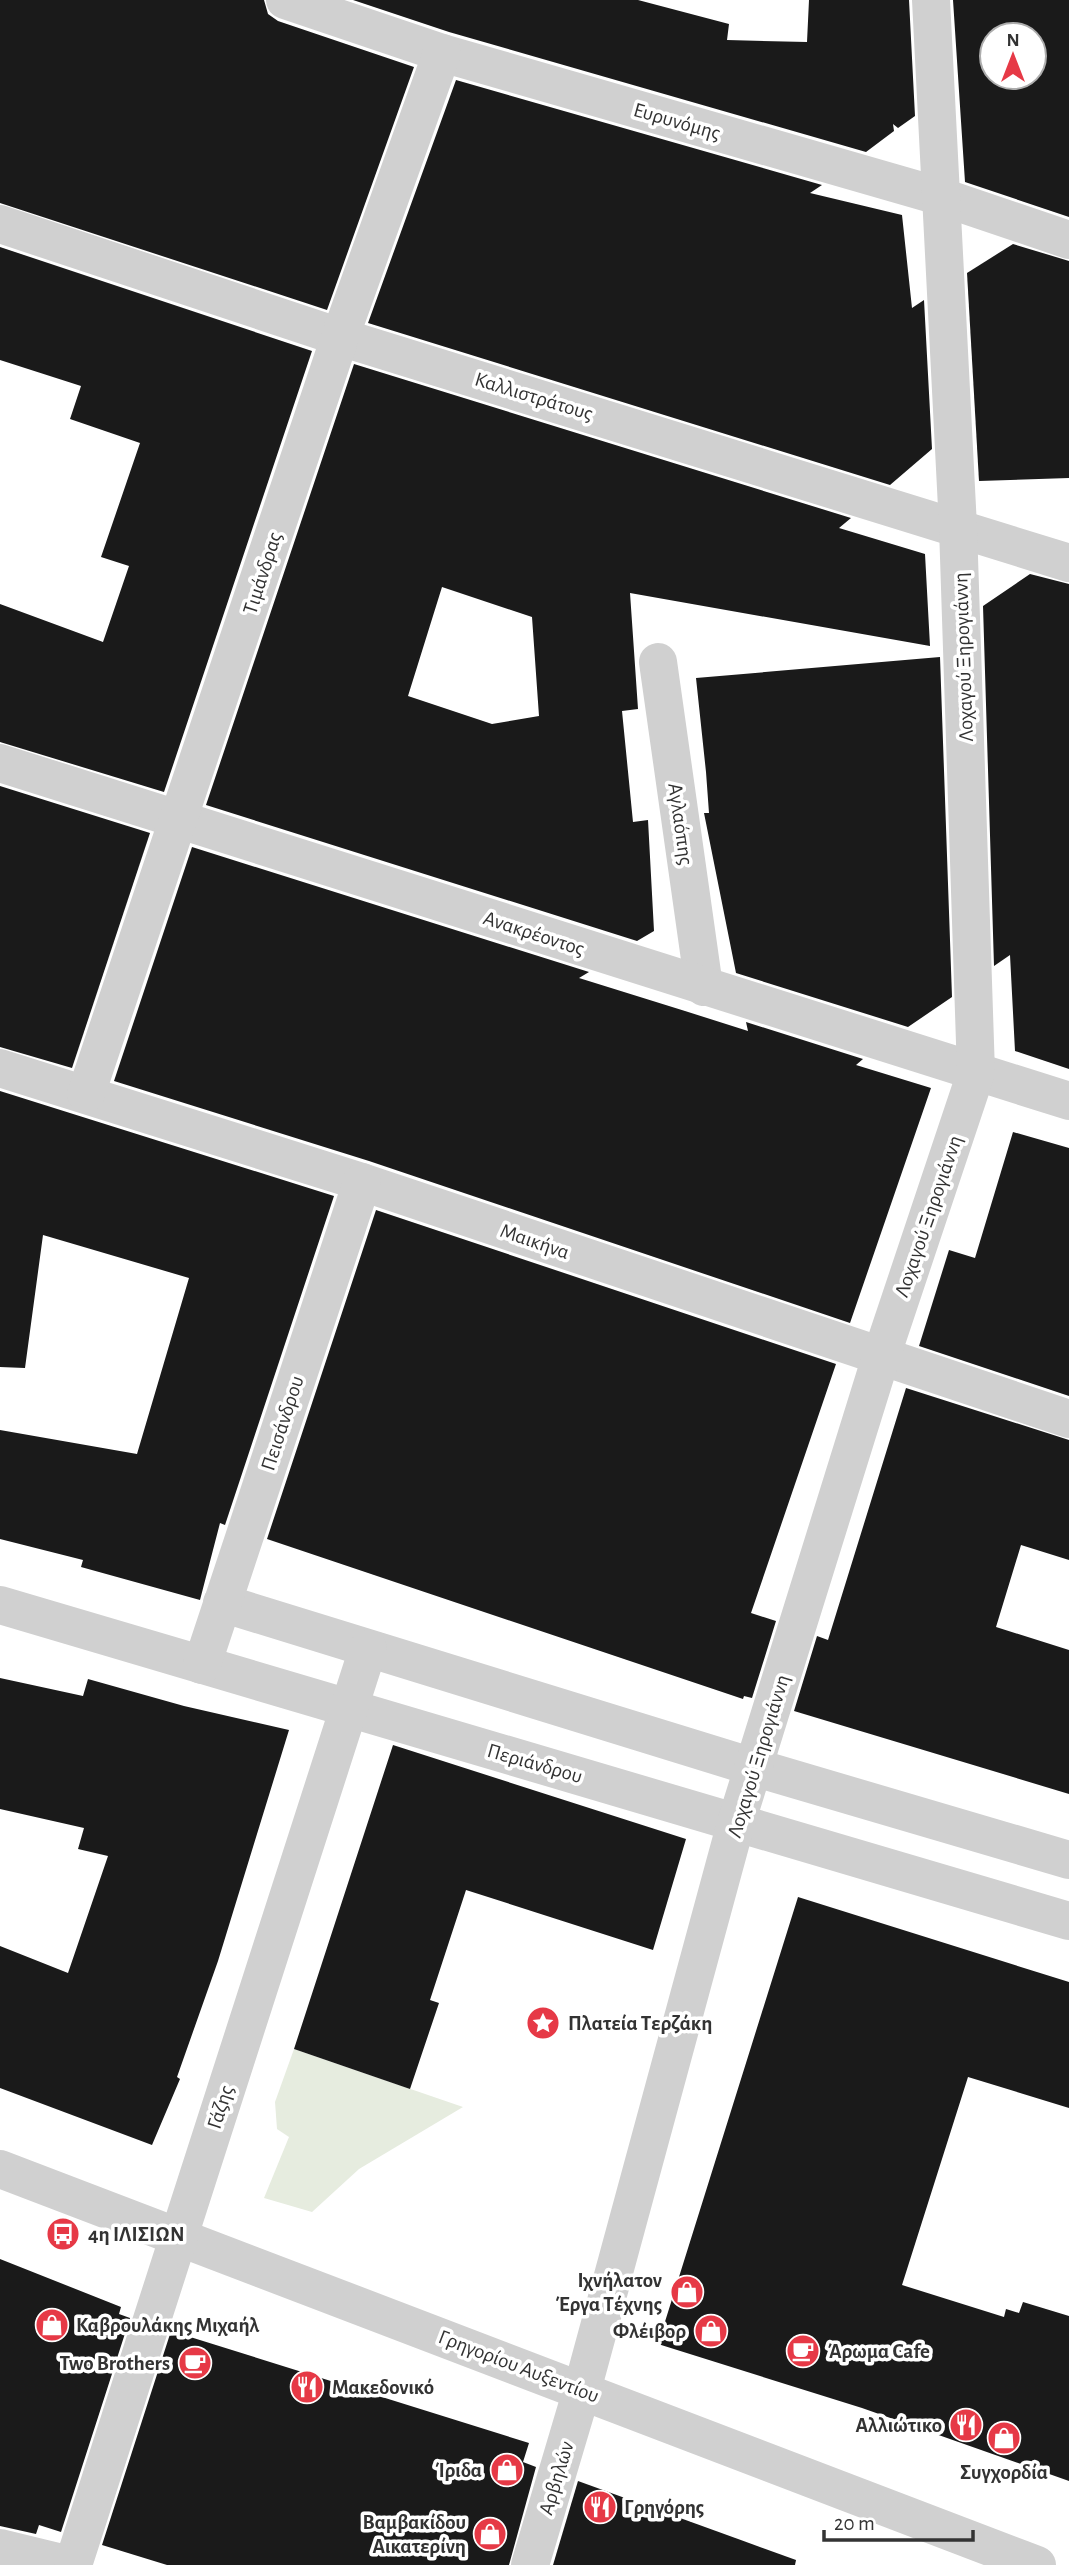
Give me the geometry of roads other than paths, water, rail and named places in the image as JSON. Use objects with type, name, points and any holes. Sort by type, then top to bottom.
[{"type":"street","name":"Ευρυνόμης","points":[[285,0],[442,53],[939,196],[1069,240]]},
{"type":"street","name":"Λοχαγού Ξηρογιάννη","points":[[583,2390],[736,1823],[881,1357],[976,1073],[958,527],[931,0]]},
{"type":"street","name":"Τιμάνδρας","points":[[86,1094],[180,822],[340,337],[442,53]]},
{"type":"street","name":"Καλλιστράτους","points":[[0,224],[340,337],[1069,563]]},
{"type":"street","name":"Αγλαόπης","points":[[658,662],[704,987]]},
{"type":"street","name":"Ανακρέοντος","points":[[0,763],[1069,1101]]},
{"type":"street","name":"Μαικήνα","points":[[0,1068],[362,1182],[1069,1419]]},
{"type":"street","name":"Πεισάνδρου","points":[[202,1665],[362,1182]]},
{"type":"street","points":[[222,1604],[753,1767],[1069,1860]]},
{"type":"street","name":"Περιάνδρου","points":[[0,1605],[1069,1921]]},
{"type":"street","name":"Γάζης","points":[[72,2565],[351,1709],[368,1649]]},
{"type":"street","name":"Γρηγορίου Αυξεντίου","points":[[0,2169],[1037,2565]]},
{"type":"street","name":"Αρβηλών","points":[[530,2565],[583,2390]]},
{"type":"street","points":[[0,2548],[72,2565]]},
{"type":"place","name":"Πλατεία Τερζάκη","points":[[543,2023]]},
{"type":"place","name":"4η ΙΛΙΣΙΩΝ","points":[[63,2234]]},
{"type":"place","name":"Ιχνήλατον Έργα Τέχνης","points":[[687,2292]]},
{"type":"place","name":"Καβρουλάκης Μιχαήλ","points":[[52,2325]]},
{"type":"place","name":"Φλέιβορ","points":[[711,2331]]},
{"type":"place","name":"Άρωμα Cafe","points":[[803,2351]]},
{"type":"place","name":"Two Brothers","points":[[195,2363]]},
{"type":"place","name":"Μακεδονικό","points":[[307,2387]]},
{"type":"place","name":"Αλλιώτικο","points":[[966,2425]]},
{"type":"place","name":"Συγχορδία","points":[[1004,2438]]},
{"type":"place","name":"Ίριδα","points":[[507,2470]]},
{"type":"place","name":"Γρηγόρης","points":[[600,2507]]},
{"type":"place","name":"Βαμβακίδου Αικατερίνη","points":[[490,2534]]}]
